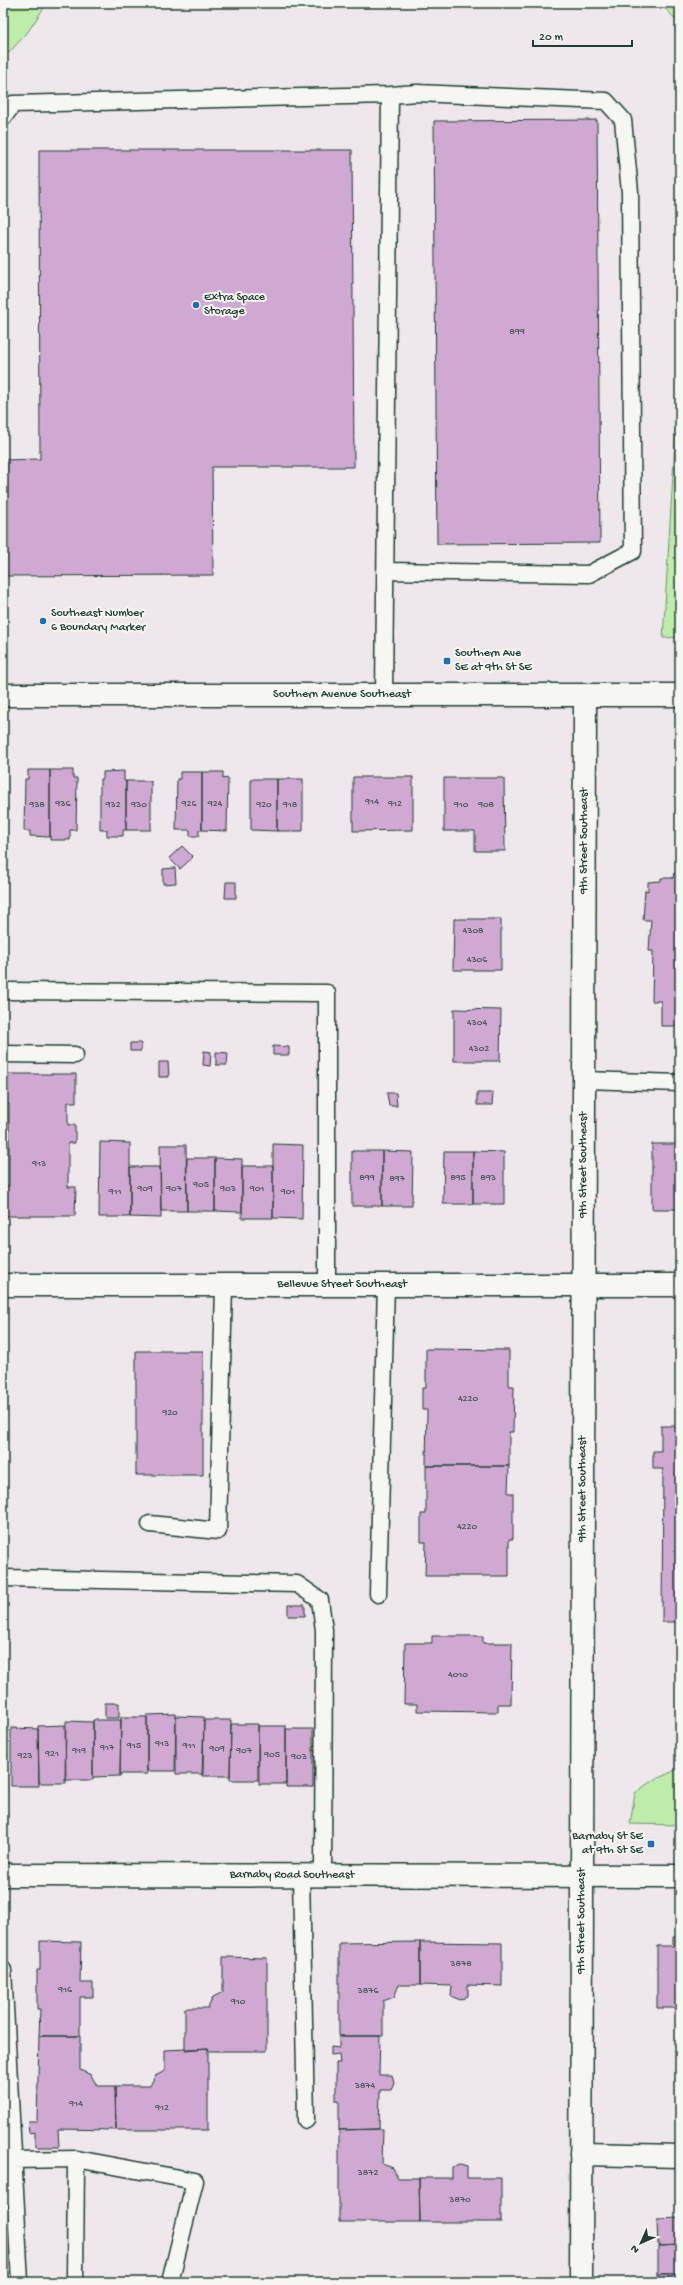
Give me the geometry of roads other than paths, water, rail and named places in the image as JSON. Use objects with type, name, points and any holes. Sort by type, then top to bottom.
[{"type":"street","name":"Southern Avenue Southeast","points":[[3,695],[680,695]]},
{"type":"street","name":"9th Street Southeast","points":[[581,2282],[585,695]]},
{"type":"street","name":"Bellevue Street Southeast","points":[[3,1285],[680,1285]]},
{"type":"street","name":"Barnaby Road Southeast","points":[[3,1875],[680,1876]]},
{"type":"street","points":[[581,2154],[680,2156]]},
{"type":"lane","points":[[3,118],[13,104],[390,95],[417,93],[606,100],[623,120],[630,192],[633,551],[589,574],[385,571]]},
{"type":"lane","points":[[384,695],[390,95]]},
{"type":"lane","points":[[3,991],[327,993],[327,1284]]},
{"type":"lane","points":[[3,1054],[75,1055]]},
{"type":"lane","points":[[584,1080],[680,1083]]},
{"type":"lane","points":[[378,1594],[386,1284]]},
{"type":"lane","points":[[150,1524],[218,1531],[224,1285]]},
{"type":"lane","points":[[3,1578],[297,1584],[320,1600],[324,1630],[323,1875]]},
{"type":"lane","points":[[301,1875],[306,2120]]},
{"type":"lane","points":[[3,1970],[20,2282]]},
{"type":"lane","points":[[13,2160],[76,2159],[195,2181],[170,2282]]},
{"type":"lane","points":[[75,2282],[76,2159]]},
{"type":"place","name":"Extra Space Storage","points":[[196,305]]},
{"type":"place","name":"Southeast Number 6 Boundary Marker","points":[[43,621]]},
{"type":"place","name":"Southern Ave SE at 9th St SE","points":[[447,661]]},
{"type":"place","name":"Barnaby St SE at 9th St SE","points":[[651,1844]]}]
